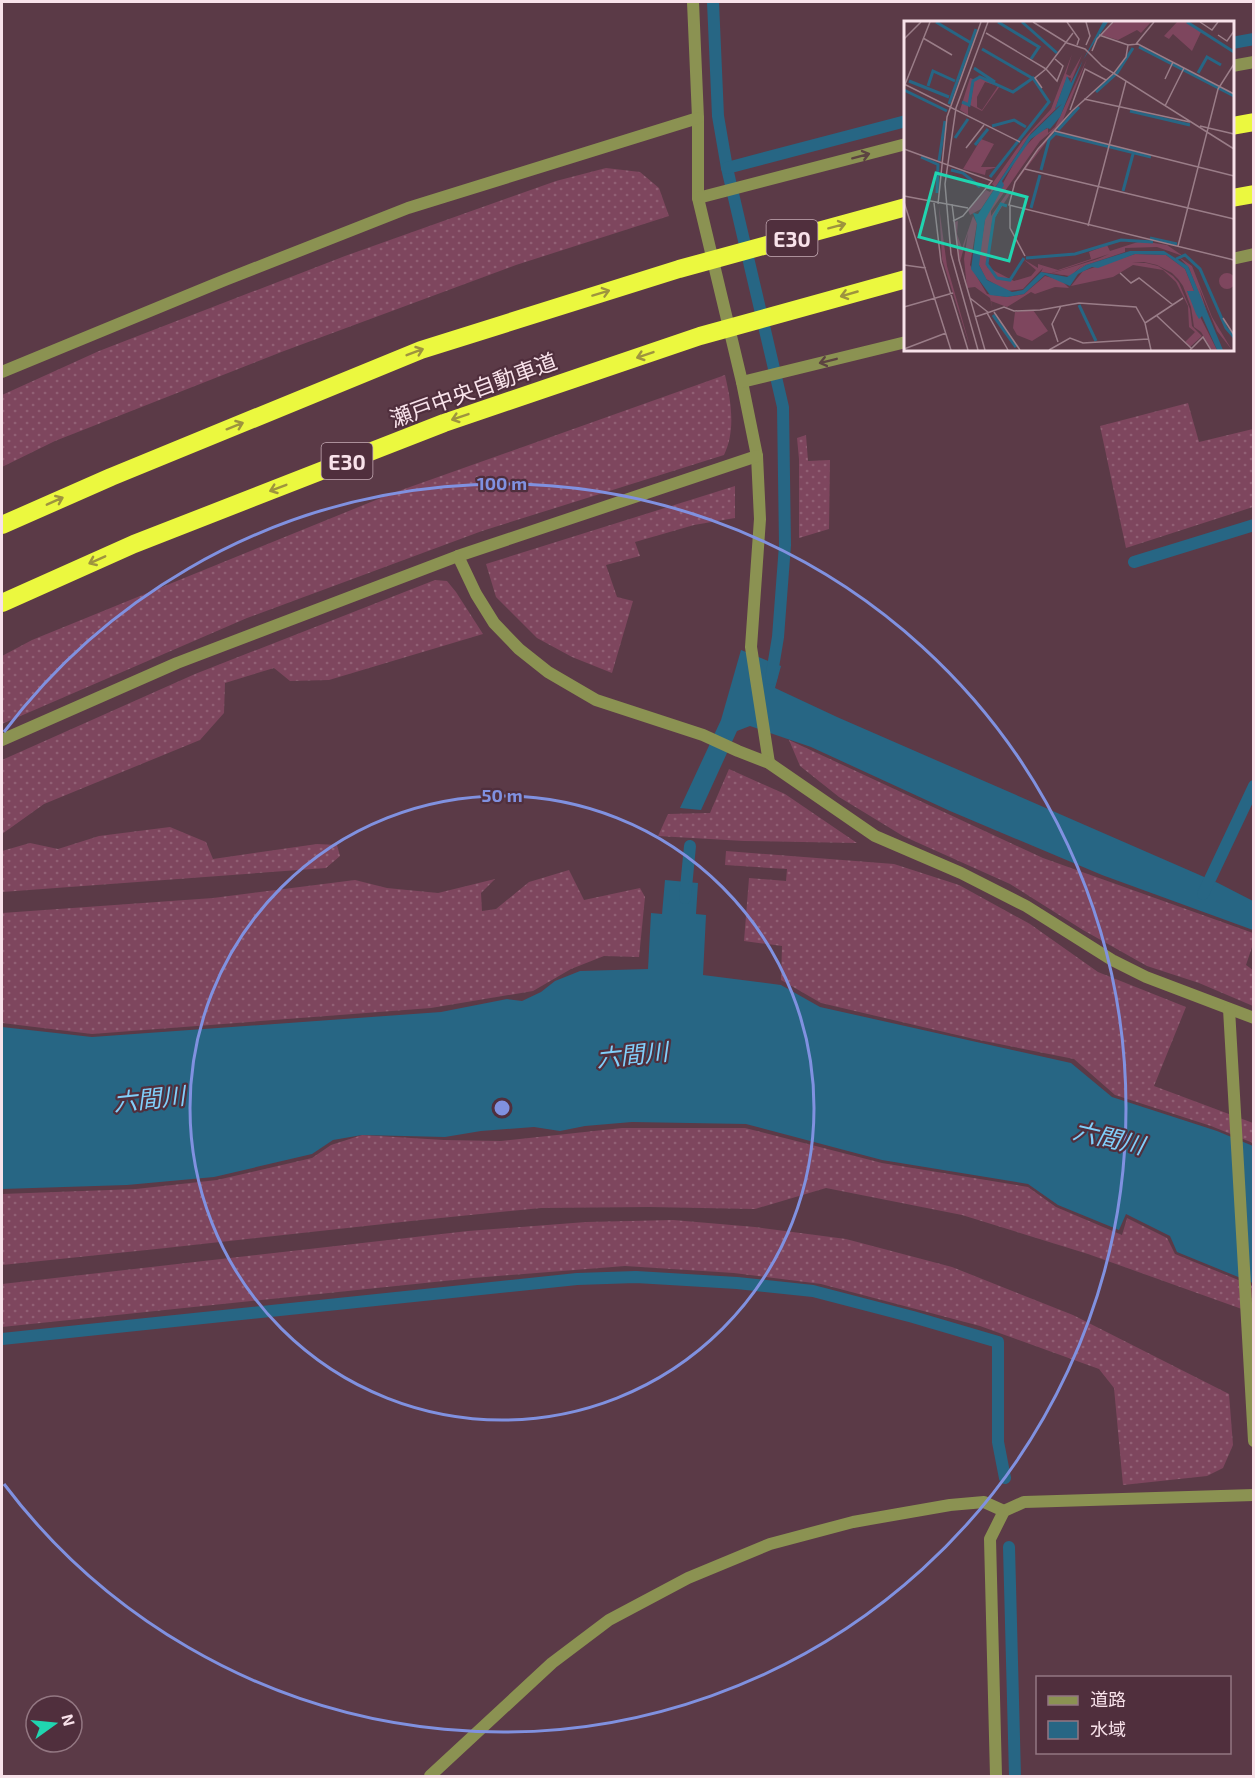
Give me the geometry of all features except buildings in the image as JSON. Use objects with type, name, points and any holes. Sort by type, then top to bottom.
[{"type":"highway","points":[[1234,126],[1254,122]]},
{"type":"highway","points":[[1234,198],[1254,194]]},
{"type":"highway","name":"E30","points":[[2,525],[111,477],[421,350],[679,269],[904,208]]},
{"type":"highway","name":"瀬戸中央自動車道","points":[[2,603],[134,544],[444,423],[700,336],[904,280]]},
{"type":"street","points":[[693,2],[698,118],[698,198],[742,382],[757,456],[760,519],[751,647],[770,763]]},
{"type":"street","points":[[1234,66],[1254,62]]},
{"type":"street","points":[[2,372],[408,208],[698,118]]},
{"type":"street","points":[[698,198],[904,145]]},
{"type":"street","points":[[1234,259],[1254,254]]},
{"type":"street","points":[[742,382],[904,342]]},
{"type":"street","points":[[2,740],[177,663],[458,556],[757,456]]},
{"type":"street","points":[[458,556],[476,594],[494,623],[519,649],[548,672],[596,700],[703,735],[770,763],[875,836],[961,873],[1026,906],[1112,960],[1146,977],[1254,1018]]},
{"type":"street","points":[[1229,1009],[1254,1441]]},
{"type":"street","points":[[996,1776],[990,1539],[1004,1511],[1024,1502],[1254,1495]]},
{"type":"street","points":[[430,1776],[552,1663],[609,1620],[688,1578],[770,1544],[852,1522],[950,1505],[984,1502],[1004,1511]]},
{"type":"shaded area","points":[[606,168],[640,172],[659,188],[669,216],[516,265],[284,351],[55,441],[2,467],[2,395],[99,351],[345,256],[556,181]]},
{"type":"shaded area","points":[[725,375],[731,426],[724,455],[482,531],[247,618],[2,724],[2,656],[32,640],[393,493]]},
{"type":"shaded area","points":[[1188,403],[1199,442],[1253,429],[1253,507],[1126,548],[1100,426]]},
{"type":"shaded area","points":[[806,435],[808,461],[830,460],[829,529],[799,538],[797,438]]},
{"type":"shaded area","points":[[735,486],[735,518],[694,525],[635,542],[640,556],[606,565],[617,597],[633,601],[612,673],[572,657],[537,638],[496,597],[486,564]]},
{"type":"shaded area","points":[[435,580],[447,581],[483,634],[329,680],[290,681],[274,668],[225,683],[224,713],[200,740],[44,804],[2,834],[2,760],[195,674]]},
{"type":"shaded area","points":[[789,740],[1043,858],[1253,933],[1253,944],[1246,965],[1253,970],[1253,1006],[1199,983],[1147,966],[1083,930],[1010,884],[903,836],[839,797],[800,766]]},
{"type":"shaded area","points":[[729,769],[785,794],[857,843],[744,841],[658,836],[668,814],[710,813]]},
{"type":"shaded area","points":[[170,827],[206,842],[213,859],[317,844],[337,845],[340,856],[326,868],[2,892],[2,851],[30,843],[58,849],[99,836]]},
{"type":"shaded area","points":[[726,851],[894,864],[959,885],[1030,924],[1098,972],[1186,1007],[1154,1086],[1253,1123],[1253,1143],[1211,1126],[1115,1095],[1074,1059],[974,1039],[821,1003],[781,980],[782,946],[744,941],[749,878],[786,881],[787,869],[725,865]]},
{"type":"shaded area","points":[[569,870],[584,900],[640,888],[645,897],[639,957],[604,956],[571,969],[533,991],[431,1008],[92,1034],[2,1023],[2,913],[213,898],[355,880],[387,888],[438,893],[495,879],[481,893],[482,911],[496,909],[529,882]]},
{"type":"shaded area","points":[[622,1128],[745,1128],[882,1163],[1028,1187],[1056,1207],[1122,1235],[1127,1218],[1167,1238],[1175,1254],[1253,1286],[1253,1313],[1088,1254],[962,1215],[826,1188],[755,1209],[541,1208],[2,1265],[2,1194],[136,1189],[217,1180],[312,1158],[331,1145],[362,1135],[501,1141]]},
{"type":"shaded area","points":[[673,1220],[755,1227],[846,1239],[952,1267],[1073,1315],[1229,1394],[1233,1445],[1223,1468],[1207,1476],[1123,1485],[1114,1388],[1099,1369],[980,1326],[821,1284],[734,1273],[625,1266],[473,1278],[2,1327],[2,1284],[468,1231],[586,1222]]},
{"type":"water","points":[[741,650],[781,666],[775,688],[1218,883],[1253,901],[1253,930],[1102,875],[950,811],[811,747],[750,726],[737,731],[701,810],[680,808],[721,720]]},
{"type":"water","name":"六間川","points":[[665,880],[698,883],[696,914],[706,915],[703,975],[781,985],[820,1007],[1071,1063],[1112,1097],[1217,1131],[1253,1146],[1253,1283],[1177,1252],[1170,1236],[1126,1214],[1119,1230],[1058,1205],[1028,1184],[882,1160],[746,1124],[632,1122],[585,1126],[560,1131],[534,1127],[481,1131],[445,1137],[362,1135],[333,1140],[312,1154],[214,1177],[127,1185],[2,1189],[2,1027],[92,1037],[441,1012],[507,999],[522,1001],[541,992],[555,981],[580,971],[648,969],[651,913],[662,914]]},
{"type":"waterway","points":[[713,2],[718,116],[727,168],[783,407],[785,545],[778,637],[771,679]]},
{"type":"waterway","points":[[1234,43],[1254,39]]},
{"type":"waterway","points":[[727,168],[904,122]]},
{"type":"waterway","points":[[1134,562],[1254,525]]},
{"type":"waterway","points":[[1203,894],[1254,786]]},
{"type":"waterway","points":[[685,898],[690,846]]},
{"type":"waterway","points":[[2,1339],[577,1279],[636,1277],[737,1283],[813,1291],[998,1342],[998,1442],[1005,1478]]},
{"type":"waterway","points":[[1009,1547],[1015,1776]]}]
